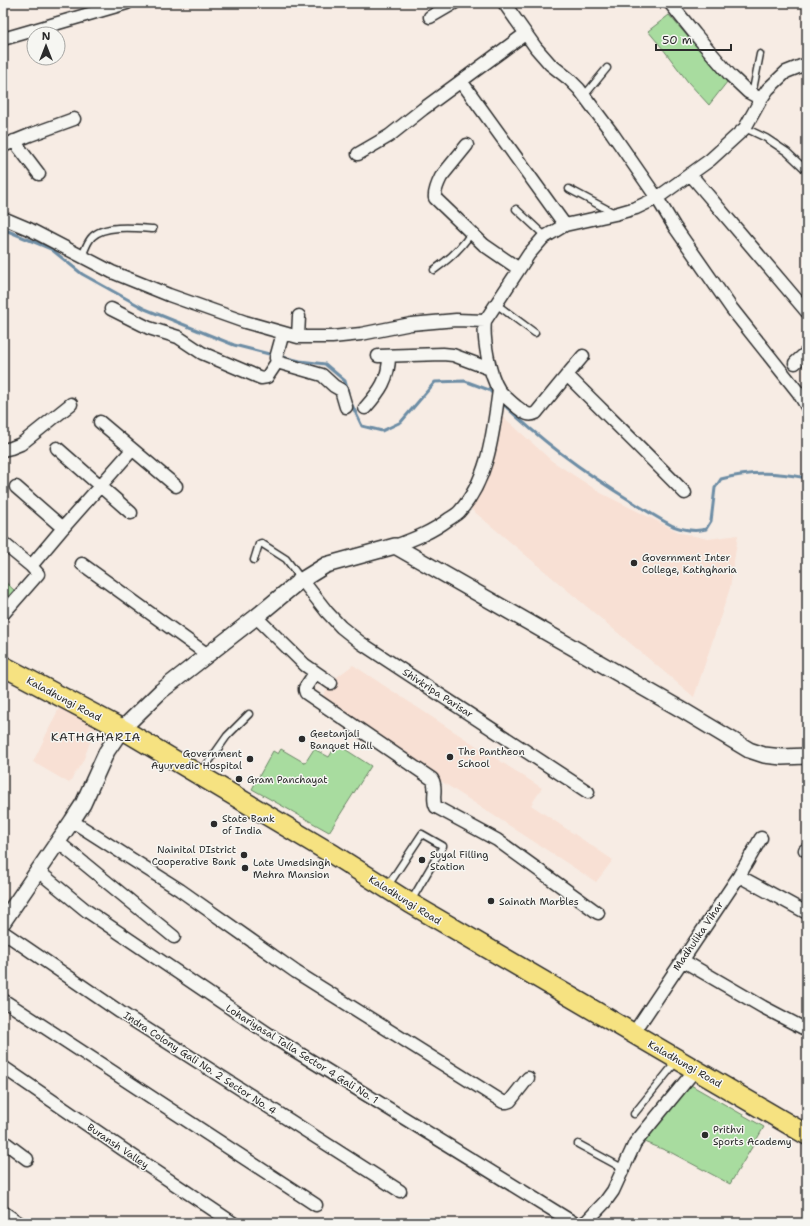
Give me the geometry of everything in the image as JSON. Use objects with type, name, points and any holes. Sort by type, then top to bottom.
[{"type":"main road","name":"Kaladhungi Road","points":[[6,671],[122,730],[334,855],[410,903],[807,1135]]},
{"type":"street","points":[[3,39],[127,3]]},
{"type":"street","points":[[430,17],[454,3]]},
{"type":"street","points":[[504,3],[536,48],[550,64],[569,79],[612,133],[732,309],[798,392],[807,407]]},
{"type":"street","points":[[670,3],[730,75],[748,92],[757,97]]},
{"type":"street","points":[[358,154],[389,136],[525,34]]},
{"type":"street","points":[[583,356],[532,415],[527,414],[499,390],[490,369],[484,327],[485,321],[529,254],[545,236],[565,225],[636,208],[657,198],[710,160],[745,128],[757,97],[786,72],[805,67]]},
{"type":"street","points":[[461,81],[565,225]]},
{"type":"street","points":[[39,174],[8,143],[74,119]]},
{"type":"street","points":[[467,145],[438,183],[434,196],[484,245],[519,269]]},
{"type":"street","points":[[690,174],[807,312]]},
{"type":"street","points":[[3,218],[29,229],[112,272],[245,322],[298,337],[332,337],[361,334],[411,324],[456,320],[485,321]]},
{"type":"street","points":[[111,309],[149,328],[178,337],[202,353],[261,378],[267,377],[277,356],[283,333]]},
{"type":"street","points":[[298,337],[299,316]]},
{"type":"street","points":[[795,363],[807,352]]},
{"type":"street","points":[[365,408],[383,385],[387,375],[384,356],[453,355],[490,369]]},
{"type":"street","points":[[277,356],[322,375],[341,390],[346,407]]},
{"type":"street","points":[[567,375],[641,447],[685,493]]},
{"type":"street","points":[[3,922],[83,804],[107,752],[122,730],[161,691],[302,580],[326,565],[418,538],[437,528],[458,513],[473,493],[482,474],[494,428],[499,390]]},
{"type":"street","points":[[3,450],[21,444],[71,404]]},
{"type":"street","points":[[100,422],[176,486]]},
{"type":"street","points":[[57,448],[131,513]]},
{"type":"street","points":[[31,566],[132,450]]},
{"type":"street","points":[[16,487],[63,528]]},
{"type":"street","points":[[3,543],[38,572],[38,575],[3,614]]},
{"type":"street","points":[[395,546],[749,750],[764,755],[782,757],[807,756]]},
{"type":"street","points":[[82,564],[208,655]]},
{"type":"street","name":"Shivkripa Parisar","points":[[302,580],[341,627],[361,643],[588,792]]},
{"type":"street","points":[[256,617],[305,665],[332,683]]},
{"type":"street","points":[[315,672],[305,688],[306,693],[432,779],[435,783],[436,789],[434,801],[436,807],[497,840],[598,913]]},
{"type":"street","points":[[72,821],[180,890],[296,972],[503,1102],[510,1101],[528,1078]]},
{"type":"street","name":"Madhulika Vihar","points":[[633,1034],[739,876],[761,838]]},
{"type":"street","points":[[58,842],[174,937]]},
{"type":"street","name":"Lohariyasal Talla Sector 4 Gali No. 1","points":[[38,871],[87,911],[276,1039],[574,1223]]},
{"type":"street","points":[[739,876],[807,913]]},
{"type":"street","name":"Indra Colony Gali No. 2 Sector No. 4","points":[[3,932],[120,1012],[400,1191]]},
{"type":"street","points":[[682,960],[762,1007],[807,1030]]},
{"type":"street","points":[[3,1000],[316,1205]]},
{"type":"street","name":"Buransh Valley","points":[[3,1067],[233,1223]]},
{"type":"street","points":[[587,1222],[606,1202],[613,1192],[635,1143],[695,1070]]},
{"type":"street","points":[[3,1141],[27,1159]]},
{"type":"street","points":[[3,1212],[19,1223]]},
{"type":"lane","points":[[757,97],[760,54]]},
{"type":"lane","points":[[584,96],[607,68]]},
{"type":"lane","points":[[745,128],[766,138],[787,152],[807,171]]},
{"type":"lane","points":[[569,189],[615,214]]},
{"type":"lane","points":[[516,209],[545,236]]},
{"type":"lane","points":[[82,256],[93,235],[117,228],[128,227],[153,229]]},
{"type":"lane","points":[[434,270],[453,256],[468,239],[471,233]]},
{"type":"lane","points":[[496,304],[535,333]]},
{"type":"lane","points":[[254,560],[259,544],[261,543],[286,559],[302,580]]},
{"type":"lane","points":[[200,776],[227,736],[249,714]]},
{"type":"lane","points":[[386,888],[422,834],[443,846],[410,903]]},
{"type":"lane","points":[[634,1114],[677,1060]]},
{"type":"lane","points":[[578,1144],[624,1169]]},
{"type":"shaded area","name":"Government Inter College, Kathgharia","points":[[498,412],[552,461],[601,493],[681,533],[708,539],[738,535],[730,588],[694,697],[471,509],[486,478]]},
{"type":"shaded area","name":"The Pantheon School","points":[[353,665],[542,788],[531,805],[613,860],[596,882],[320,700],[333,680]]},
{"type":"shaded area","points":[[59,708],[96,726],[83,761],[69,783],[33,762]]},
{"type":"green space","points":[[669,15],[727,82],[709,105],[688,82],[648,31]]},
{"type":"green space","points":[[3,580],[14,590],[3,602]]},
{"type":"green space","points":[[337,744],[371,766],[329,832],[252,789],[273,751],[278,754],[281,749],[305,763],[314,749],[329,757]]},
{"type":"green space","name":"Prithvi Sports Academy","points":[[689,1084],[764,1127],[730,1184],[672,1153],[645,1142]]},
{"type":"waterway","points":[[3,229],[51,249],[82,274],[145,309],[234,345],[273,355]]},
{"type":"waterway","points":[[279,356],[300,361],[325,364],[345,381],[348,392]]},
{"type":"waterway","points":[[351,403],[362,426],[382,431],[401,422],[435,382],[465,381],[489,390],[494,395]]},
{"type":"waterway","points":[[501,402],[531,430],[580,467],[652,514],[681,529],[706,529],[711,521],[715,488],[721,479],[732,476],[764,473],[785,474],[807,478]]},
{"type":"place","name":"Government Inter College, Kathgharia","points":[[634,563]]},
{"type":"place","name":"Geetanjali Banquet Hall","points":[[302,739]]},
{"type":"place","name":"The Pantheon School","points":[[450,757]]},
{"type":"place","name":"Government Ayurvedic Hospital","points":[[250,759]]},
{"type":"place","name":"Gram Panchayat","points":[[239,779]]},
{"type":"place","name":"State Bank of India","points":[[214,824]]},
{"type":"place","name":"Nainital DIstrict Cooperative Bank","points":[[244,855]]},
{"type":"place","name":"Suyal Filling Station","points":[[422,860]]},
{"type":"place","name":"Late Umedsingh Mehra Mansion","points":[[245,868]]},
{"type":"place","name":"Sainath Marbles","points":[[491,901]]},
{"type":"place","name":"Prithvi Sports Academy","points":[[705,1135]]},
{"type":"district","name":"KATHGHARIA","points":[[96,737]]}]
